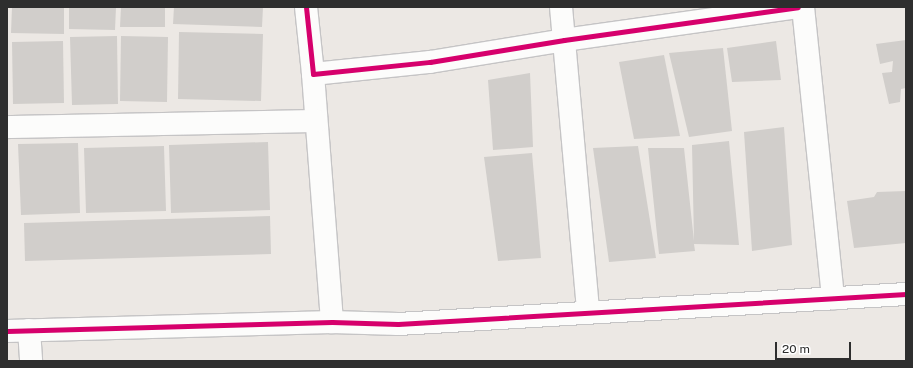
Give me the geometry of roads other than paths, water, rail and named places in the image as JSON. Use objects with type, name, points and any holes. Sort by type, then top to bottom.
[{"type":"street","points":[[306,7],[313,74],[332,322]]},
{"type":"street","points":[[561,7],[588,312]]},
{"type":"street","points":[[313,74],[430,62],[564,40],[798,7]]},
{"type":"street","points":[[803,7],[833,298]]},
{"type":"street","points":[[7,127],[316,121]]},
{"type":"street","points":[[7,331],[332,322],[398,324],[906,294]]},
{"type":"street","points":[[29,330],[31,361]]}]
